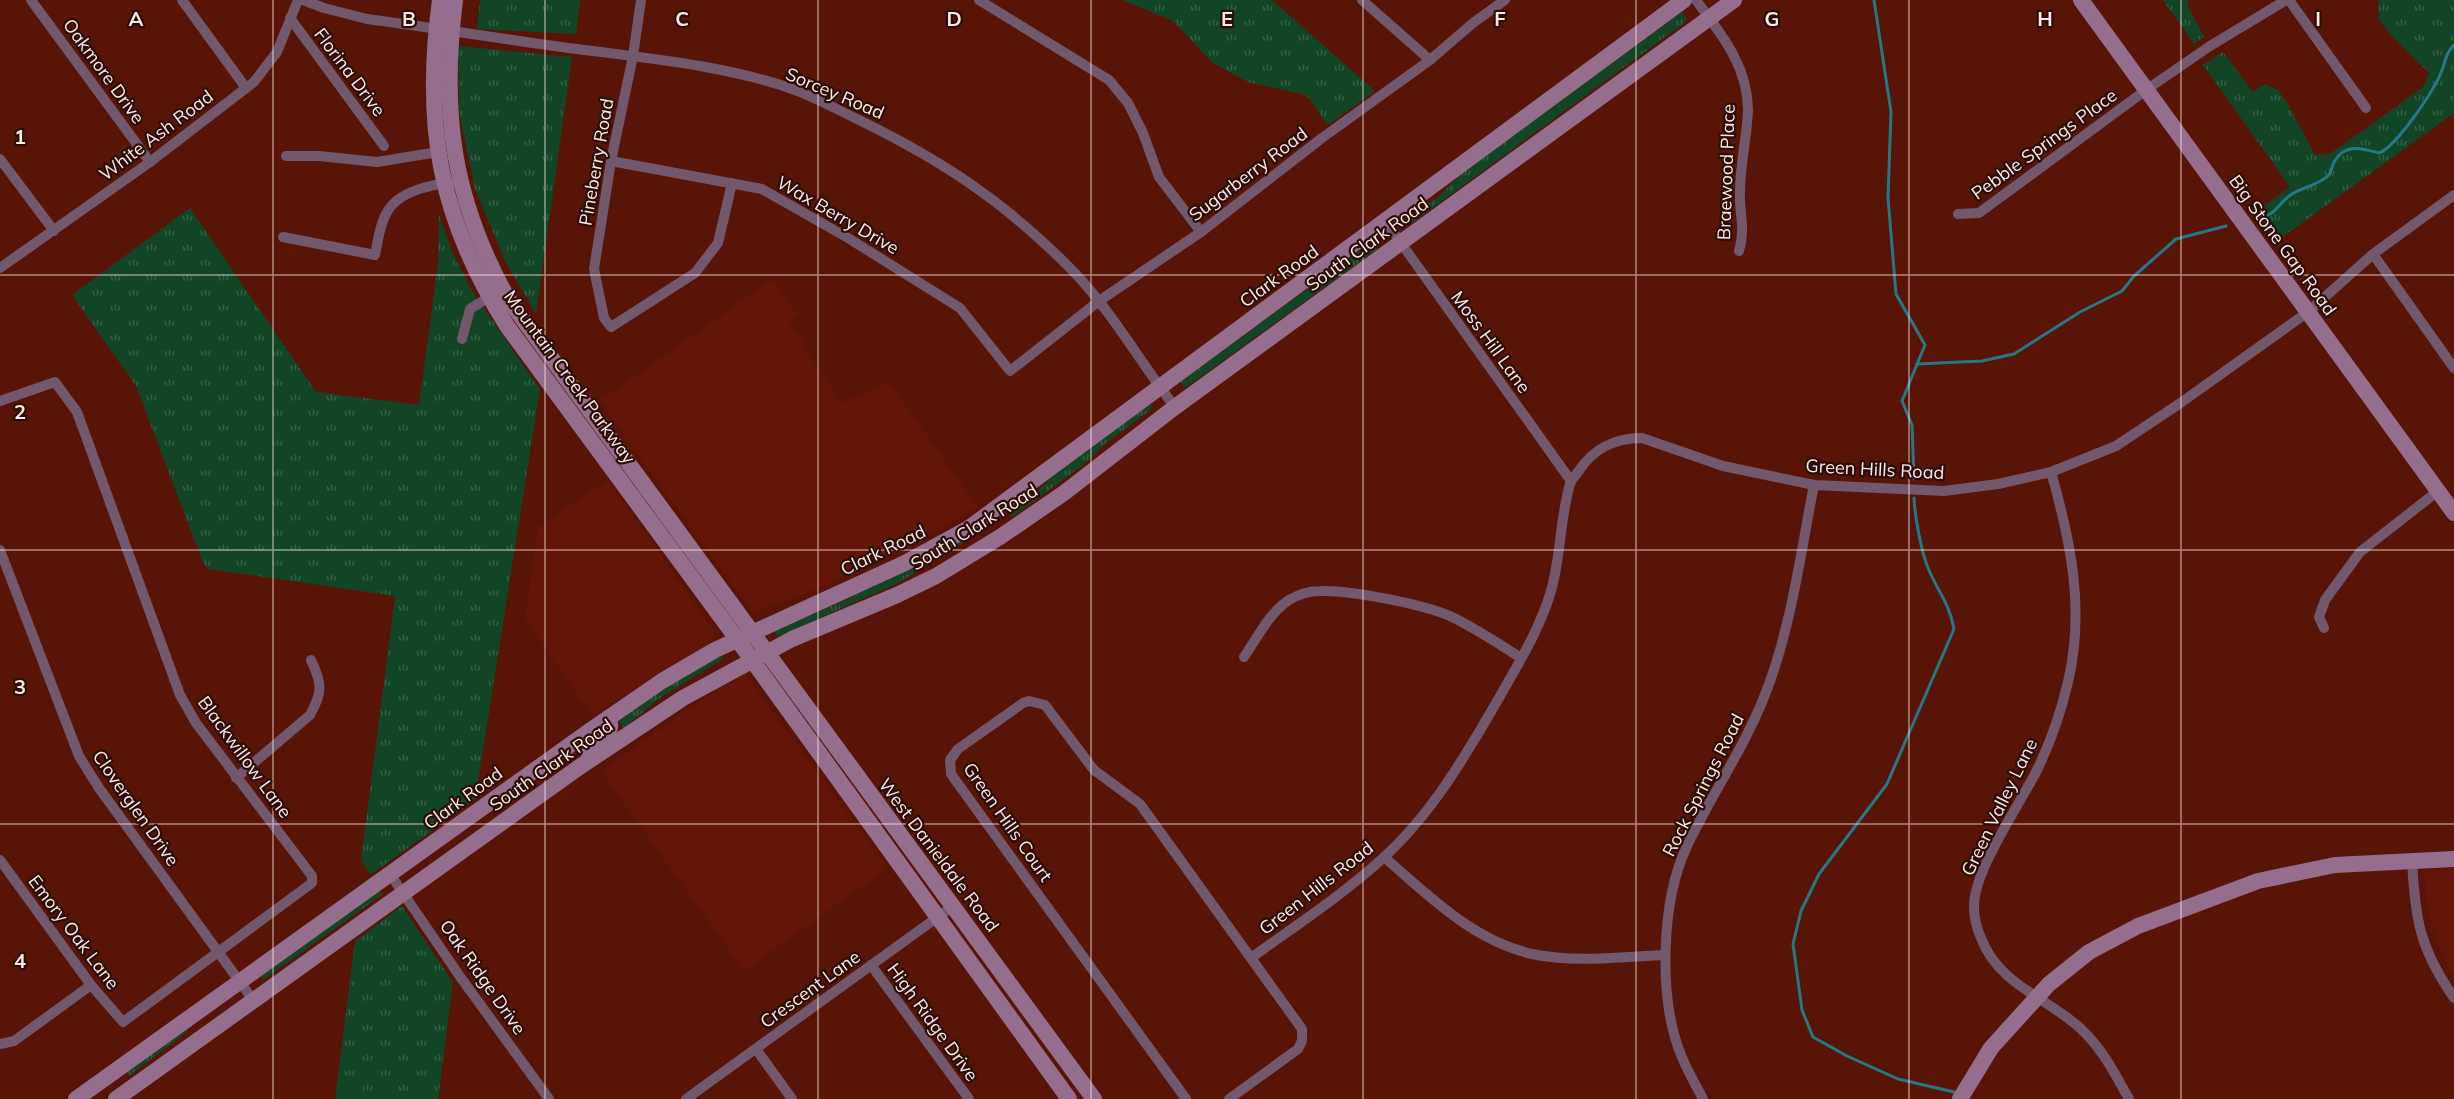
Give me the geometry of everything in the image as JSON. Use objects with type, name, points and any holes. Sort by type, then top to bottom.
[{"type":"main road","name":"Mountain Creek Parkway","points":[[440,0],[444,30],[452,183],[465,248],[489,297],[507,326],[599,437]]},
{"type":"main road","name":"Mountain Creek Parkway","points":[[455,0],[444,30],[432,87],[438,152],[452,183],[508,299],[599,437],[745,636]]},
{"type":"main road","name":"Clark Road","points":[[76,1099],[519,781],[678,671],[745,636],[905,563],[969,528],[1684,0]]},
{"type":"main road","name":"South Clark Road","points":[[118,1098],[578,768],[683,698],[766,651],[936,576],[1000,537],[1064,493],[1175,407],[1734,0]]},
{"type":"main road","name":"Big Stone Gap Road","points":[[2081,0],[2454,513]]},
{"type":"main road","points":[[986,516],[1000,537]]},
{"type":"main road","name":"West Danieldale Road","points":[[745,636],[766,651],[1094,1099]]},
{"type":"main road","name":"West Danieldale Road","points":[[745,636],[751,659],[1070,1099]]},
{"type":"main road","points":[[578,768],[610,730],[611,723],[608,718]]},
{"type":"main road","points":[[842,786],[855,774]]},
{"type":"main road","points":[[519,781],[533,800]]},
{"type":"main road","points":[[898,863],[912,852]]},
{"type":"main road","points":[[1960,1099],[1991,1048],[2061,972],[2089,952],[2138,926],[2258,881],[2335,865],[2454,859]]},
{"type":"main road","points":[[106,1078],[118,1098]]},
{"type":"street","name":"Oakmore Drive","points":[[31,0],[150,162]]},
{"type":"street","points":[[182,0],[246,88]]},
{"type":"street","name":"White Ash Road","points":[[0,268],[150,162],[262,75],[270,63],[298,0]]},
{"type":"street","name":"Sorcey Road","points":[[303,0],[367,19],[633,56],[727,72],[793,89],[910,145],[968,180],[1011,212],[1069,266],[1099,301],[1175,407]]},
{"type":"street","name":"Pineberry Road","points":[[640,0],[633,56],[611,161],[594,269],[604,318],[611,327],[695,273],[718,243],[732,183]]},
{"type":"street","points":[[979,0],[1109,80],[1128,103],[1143,132],[1159,177],[1201,232]]},
{"type":"street","points":[[1362,0],[1430,60]]},
{"type":"street","name":"Sugarberry Road","points":[[1010,371],[1099,301],[1201,232],[1364,107],[1430,60],[1473,23],[1505,0]]},
{"type":"street","name":"Braewood Place","points":[[1696,0],[1732,49],[1741,67],[1748,109],[1739,195],[1744,235],[1739,251]]},
{"type":"street","points":[[2287,0],[2366,108]]},
{"type":"street","name":"Pebble Springs Place","points":[[1958,214],[1979,213],[2146,90],[2210,46],[2287,0]]},
{"type":"street","name":"Florina Drive","points":[[290,18],[384,146]]},
{"type":"street","points":[[286,156],[319,156],[377,162],[438,152]]},
{"type":"street","points":[[0,159],[54,231]]},
{"type":"street","name":"Wax Berry Drive","points":[[611,161],[762,189],[848,238],[960,308],[1010,371]]},
{"type":"street","points":[[283,237],[375,255],[381,222],[386,211],[395,201],[416,190],[452,183]]},
{"type":"street","name":"Green Hills Road","points":[[1251,958],[1336,896],[1384,857],[1443,790],[1521,658],[1550,592],[1571,481],[1593,453],[1603,446],[1628,438],[1642,438],[1723,466],[1814,485],[1944,491],[1998,484],[2051,472],[2099,454],[2133,436],[2308,312],[2373,254],[2454,195]]},
{"type":"street","name":"Moss Hill Lane","points":[[1386,222],[1571,481]]},
{"type":"street","points":[[2373,254],[2454,368]]},
{"type":"street","points":[[462,339],[470,309],[489,297]]},
{"type":"street","name":"Blackwillow Lane","points":[[0,401],[55,382],[77,412],[180,695],[196,723],[236,778],[312,876],[312,883],[123,1022]]},
{"type":"street","name":"Green Valley Lane","points":[[2051,472],[2065,519],[2075,573],[2076,628],[2069,680],[2060,714],[2045,753],[1982,872],[1974,906],[1981,939],[1989,955],[2011,980],[2067,1017],[2094,1042],[2129,1099]]},
{"type":"street","name":"Rock Springs Road","points":[[1703,1099],[1680,1053],[1674,1032],[1665,955],[1671,898],[1681,860],[1755,721],[1770,682],[1789,611],[1814,485]]},
{"type":"street","points":[[2324,628],[2319,617],[2325,600],[2360,552],[2438,491]]},
{"type":"street","name":"Cloverglen Drive","points":[[0,550],[79,756],[99,788],[253,1000]]},
{"type":"street","points":[[1244,657],[1276,612],[1288,601],[1303,593],[1320,591],[1354,594],[1436,611],[1464,623],[1521,658]]},
{"type":"street","points":[[236,778],[310,715],[316,703],[320,683],[310,660]]},
{"type":"street","name":"Green Hills Court","points":[[1186,1099],[954,779],[949,767],[953,755],[1023,703],[1029,701],[1045,705],[1094,770],[1140,804],[1298,1023],[1303,1035],[1298,1049],[1229,1099]]},
{"type":"street","points":[[1384,857],[1459,920],[1487,938],[1509,948],[1560,958],[1665,955]]},
{"type":"street","name":"Emory Oak Lane","points":[[0,860],[92,986],[123,1022]]},
{"type":"street","points":[[2412,860],[2414,903],[2423,942],[2430,961],[2454,999]]},
{"type":"street","name":"Oak Ridge Drive","points":[[390,874],[461,978],[549,1099]]},
{"type":"street","name":"Crescent Lane","points":[[686,1099],[952,906]]},
{"type":"street","name":"High Ridge Drive","points":[[871,965],[969,1099]]},
{"type":"street","points":[[0,1044],[14,1041],[92,986]]},
{"type":"street","points":[[756,1048],[792,1099]]},
{"type":"shaded area","points":[[773,279],[797,314],[788,320],[806,345],[804,348],[842,403],[889,382],[978,507],[906,549],[795,598],[753,613],[616,425],[601,400]]},
{"type":"shaded area","points":[[608,479],[714,632],[713,641],[592,716],[525,618],[538,528]]},
{"type":"shaded area","points":[[745,674],[888,868],[744,971],[601,771],[695,704]]},
{"type":"shaded area","points":[[2454,869],[2454,973],[2446,961],[2433,929],[2426,900],[2424,870]]},
{"type":"green space","points":[[480,0],[580,0],[576,34],[477,29]]},
{"type":"green space","points":[[1122,0],[1272,0],[1375,91],[1328,125],[1306,95],[1248,82],[1213,63],[1173,21]]},
{"type":"green space","points":[[2163,0],[2188,0],[2188,6],[2204,37],[2194,44]]},
{"type":"green space","points":[[2378,0],[2454,0],[2454,113],[2273,244],[2251,215],[2290,187],[2203,65],[2223,52],[2253,92],[2265,84],[2278,90],[2315,155],[2330,154],[2423,87],[2429,73],[2389,33],[2379,19]]},
{"type":"green space","points":[[1682,12],[1687,19],[1684,23],[1412,223],[1409,218],[1439,196],[1461,174]]},
{"type":"green space","points":[[458,46],[572,57],[536,314],[505,261],[475,189],[459,112]]},
{"type":"green space","points":[[190,208],[316,392],[419,405],[438,264],[439,215],[453,254],[472,291],[540,389],[475,800],[370,875],[361,860],[395,596],[209,569],[203,563],[136,386],[72,295]]},
{"type":"green space","points":[[1377,238],[1381,244],[1376,250],[1185,388],[1181,382],[1183,380]]},
{"type":"green space","points":[[1150,404],[1153,408],[1106,443],[1083,465],[1012,517],[1009,513],[1036,493],[1055,474]]},
{"type":"green space","points":[[970,533],[973,537],[898,583],[777,637],[775,631],[852,597],[875,582]]},
{"type":"green space","points":[[720,655],[723,659],[657,700],[624,728],[618,720],[652,696]]},
{"type":"green space","points":[[379,890],[382,895],[263,980],[260,976]]},
{"type":"green space","points":[[402,906],[453,982],[438,1099],[335,1099],[355,941]]},
{"type":"green space","points":[[186,1028],[188,1031],[129,1076],[126,1071]]},
{"type":"waterway","points":[[1874,0],[1891,112],[1888,198],[1896,294],[1925,345],[1902,401],[1912,425],[1914,479]]},
{"type":"waterway","points":[[2259,219],[2274,211],[2287,197],[2325,178],[2330,174],[2338,156],[2348,149],[2379,153],[2395,141],[2422,106],[2454,45]]},
{"type":"waterway","points":[[1917,364],[1982,361],[2014,354],[2080,312],[2122,291],[2134,276],[2176,239],[2226,226]]},
{"type":"waterway","points":[[1914,498],[1925,561],[1946,604],[1954,629],[1887,784],[1819,874],[1801,911],[1793,944],[1802,1010],[1813,1037],[1847,1056],[1898,1079],[1954,1092]]}]
